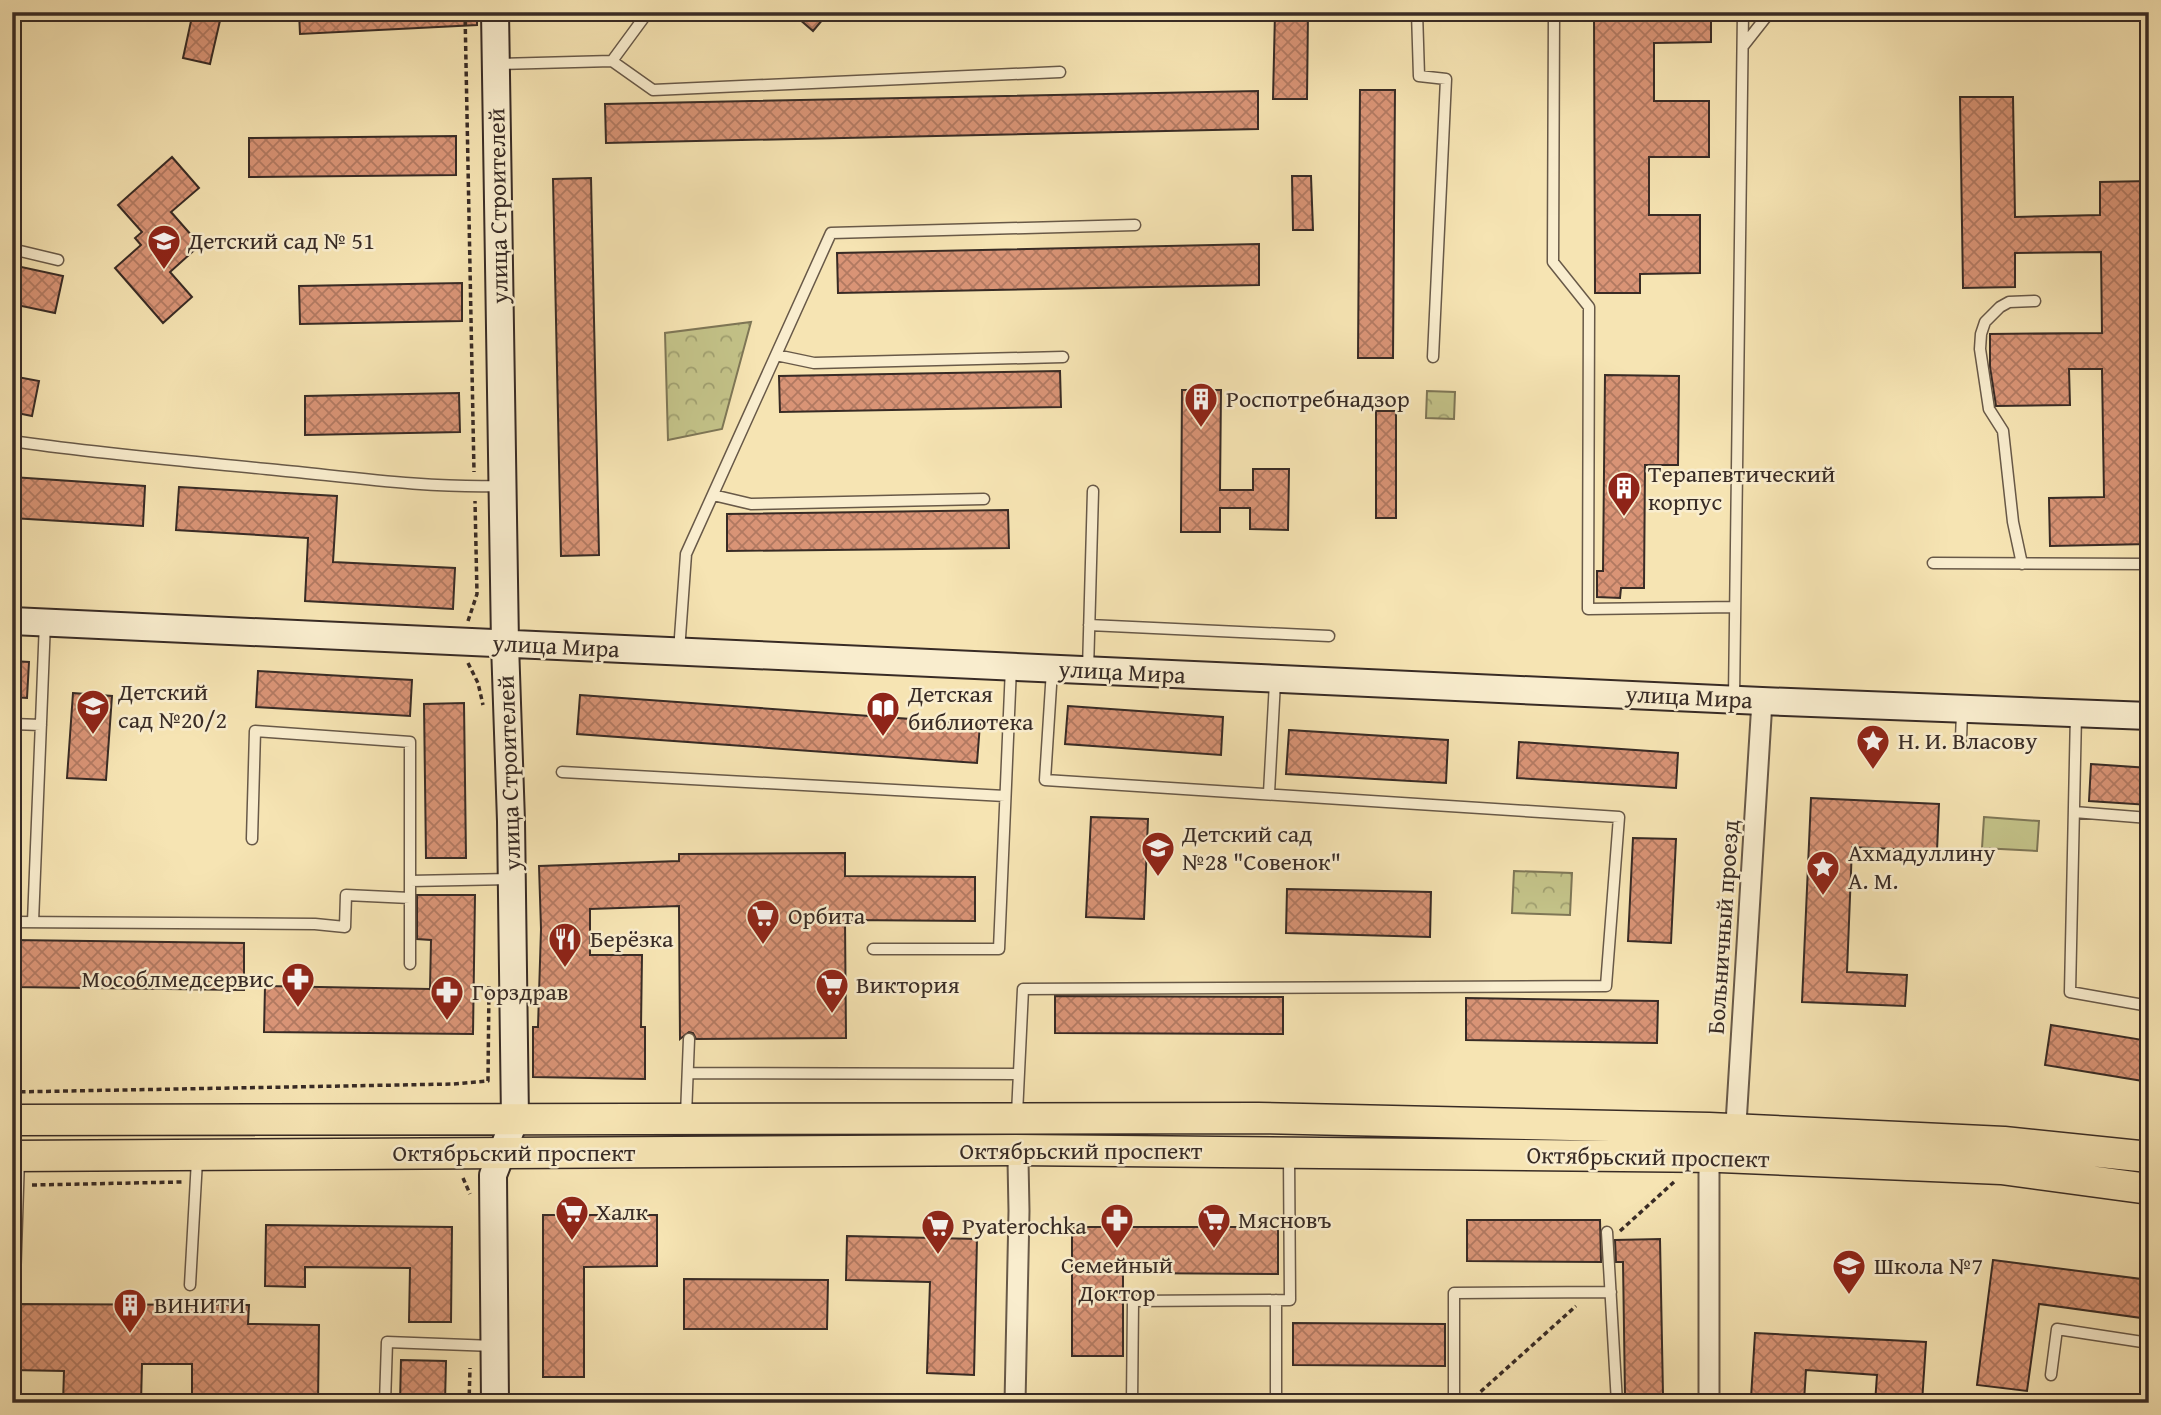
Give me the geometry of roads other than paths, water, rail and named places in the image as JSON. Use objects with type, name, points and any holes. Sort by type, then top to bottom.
[{"type":"main road","name":"Октябрьский проспект","points":[[12,1120],[1258,1118],[1722,1143],[2001,1169],[2149,1189]]},
{"type":"main road","name":"Октябрьский проспект","points":[[16,1156],[1015,1150],[1289,1152],[1722,1143],[2004,1142],[2149,1157]]},
{"type":"street","name":"улица Строителей","points":[[495,12],[515,1119],[493,1175],[495,1403]]},
{"type":"street","name":"улица Мира","points":[[12,621],[1762,701],[2149,716]]},
{"type":"street","name":"Больничный проезд","points":[[1709,1403],[1722,1143],[1762,701]]},
{"type":"street","points":[[1015,1150],[1018,1160],[1018,1211],[1015,1403]]},
{"type":"lane","points":[[12,32],[16,12]]},
{"type":"lane","points":[[612,61],[648,12]]},
{"type":"lane","points":[[1417,12],[1419,76],[1446,79],[1433,357]]},
{"type":"lane","points":[[1554,12],[1553,262],[1589,307],[1588,609],[1735,607]]},
{"type":"lane","points":[[1734,699],[1743,12]]},
{"type":"lane","points":[[1744,46],[1770,12]]},
{"type":"lane","points":[[496,64],[612,61],[653,90],[1060,72]]},
{"type":"lane","points":[[680,652],[686,554],[831,233],[1135,225]]},
{"type":"lane","points":[[12,248],[58,260]]},
{"type":"lane","points":[[2022,564],[2012,522],[2003,431],[1989,409],[1980,349],[1984,322],[2000,307],[2009,302],[2035,300]]},
{"type":"lane","points":[[776,355],[814,363],[1063,357]]},
{"type":"lane","points":[[12,441],[293,471],[474,486],[502,485]]},
{"type":"lane","points":[[1088,670],[1093,491]]},
{"type":"lane","points":[[713,495],[751,503],[984,499]]},
{"type":"lane","points":[[1933,563],[2149,564]]},
{"type":"lane","points":[[33,922],[45,622]]},
{"type":"lane","points":[[1089,625],[1329,636]]},
{"type":"lane","points":[[873,949],[999,949],[1011,667]]},
{"type":"lane","points":[[1017,1118],[1023,989],[1606,986],[1619,817],[1045,780],[1052,669]]},
{"type":"lane","points":[[1269,793],[1275,679]]},
{"type":"lane","points":[[1961,739],[1963,708]]},
{"type":"lane","points":[[2076,713],[2070,992],[2149,1006]]},
{"type":"lane","points":[[12,724],[41,725]]},
{"type":"lane","points":[[252,839],[255,731],[410,741],[410,964]]},
{"type":"lane","points":[[562,772],[1005,796]]},
{"type":"lane","points":[[2074,813],[2149,818]]},
{"type":"lane","points":[[410,881],[512,879]]},
{"type":"lane","points":[[12,922],[315,924],[345,927],[346,895],[410,898]]},
{"type":"lane","points":[[686,1119],[689,1039]]},
{"type":"lane","points":[[688,1073],[1019,1074]]},
{"type":"lane","points":[[1132,1403],[1133,1301],[1290,1300],[1289,1152]]},
{"type":"lane","points":[[190,1285],[197,1155]]},
{"type":"lane","points":[[15,1280],[16,1156]]},
{"type":"lane","points":[[1608,1236],[1617,1403]]},
{"type":"lane","points":[[1454,1403],[1454,1293],[1611,1292]]},
{"type":"lane","points":[[1276,1300],[1276,1403]]},
{"type":"lane","points":[[2051,1376],[2057,1329],[2149,1343]]},
{"type":"lane","points":[[385,1403],[387,1342],[495,1346]]},
{"type":"place","name":"Детский сад № 51","points":[[164,271]]},
{"type":"place","name":"Роспотребнадзор","points":[[1201,429]]},
{"type":"place","name":"Терапевтический корпус","points":[[1624,518]]},
{"type":"place","name":"Детский сад №20/2","points":[[93,736]]},
{"type":"place","name":"Детская библиотека","points":[[883,738]]},
{"type":"place","name":"Н. И. Власову","points":[[1873,771]]},
{"type":"place","name":"Детский сад №28 \"Совенок\"","points":[[1158,878]]},
{"type":"place","name":"Ахмадуллину А. М.","points":[[1823,897]]},
{"type":"place","name":"Орбита","points":[[763,946]]},
{"type":"place","name":"Берёзка","points":[[565,969]]},
{"type":"place","name":"Мособлмедсервис","points":[[298,1009]]},
{"type":"place","name":"Виктория","points":[[832,1015]]},
{"type":"place","name":"Горздрав","points":[[447,1022]]},
{"type":"place","name":"Халк","points":[[572,1242]]},
{"type":"place","name":"Семейный Доктор","points":[[1117,1250]]},
{"type":"place","name":"Мясновъ","points":[[1214,1250]]},
{"type":"place","name":"Pyaterochka","points":[[938,1256]]},
{"type":"place","name":"Школа №7","points":[[1849,1296]]},
{"type":"place","name":"ВИНИТИ","points":[[130,1335]]}]
